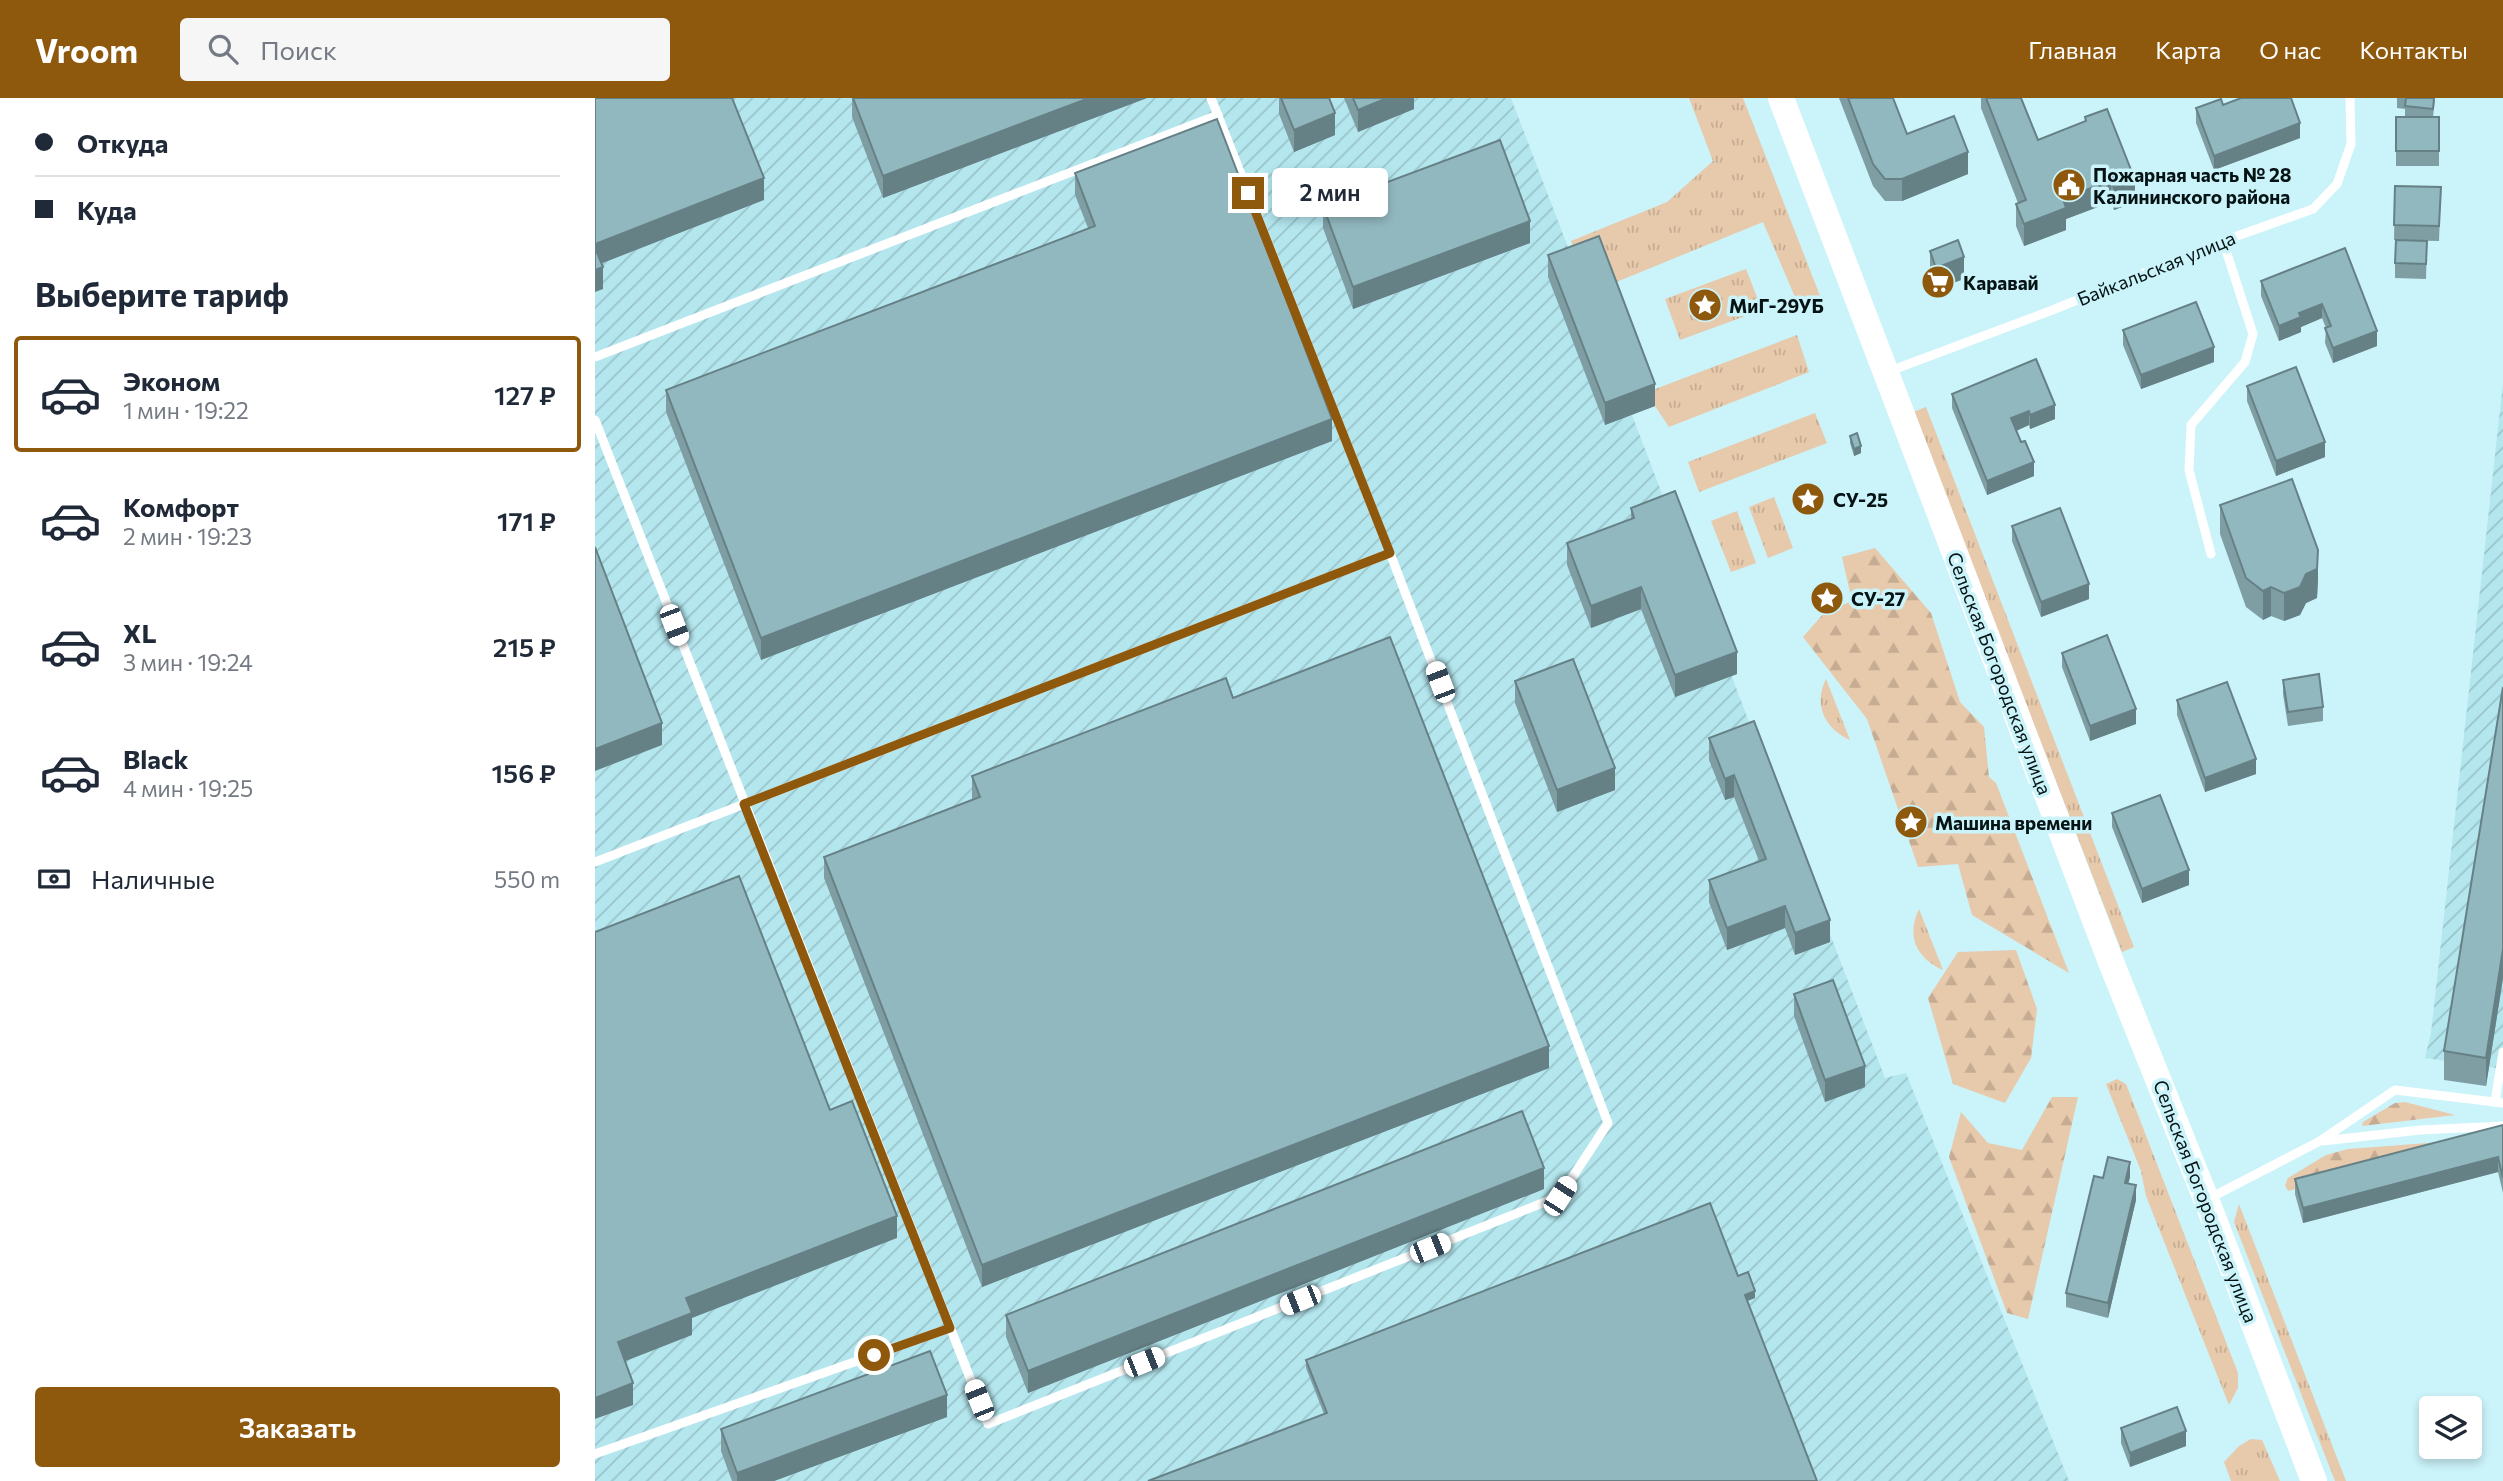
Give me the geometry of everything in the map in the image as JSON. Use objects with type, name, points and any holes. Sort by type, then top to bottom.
[{"type":"main road","name":"Сельская Богородская улица","points":[[1781,98],[2111,962],[2206,1199],[2314,1481]]},
{"type":"lane","points":[[595,420],[988,1424],[1560,1196],[1608,1123],[1390,553],[1211,98]]},
{"type":"lane","name":"Байкальская улица","points":[[1885,373],[2050,311],[2223,241],[2313,209],[2337,184],[2351,144],[2350,98]]},
{"type":"lane","points":[[595,358],[1218,115]]},
{"type":"lane","points":[[2211,554],[2189,470],[2191,425],[2245,362],[2253,334],[2223,241]]},
{"type":"lane","points":[[595,862],[1390,553]]},
{"type":"lane","points":[[2206,1199],[2320,1141],[2395,1090],[2499,1102],[2503,1052]]},
{"type":"lane","points":[[2320,1141],[2420,1130],[2503,1126]]},
{"type":"lane","points":[[595,1454],[950,1328]]},
{"type":"shaded area","points":[[595,98],[1511,98],[1885,1078],[1906,1073],[2069,1481],[595,1481]]},
{"type":"shaded area","points":[[2503,383],[2503,1069],[2425,1058],[2431,1033]]},
{"type":"green space","points":[[1689,98],[1743,98],[1822,301],[1800,309],[1763,222],[1609,285],[1580,265],[1571,241],[1667,202],[1713,161]]},
{"type":"green space","points":[[1746,269],[1762,310],[1680,340],[1665,299]]},
{"type":"green space","points":[[1797,335],[1809,372],[1669,427],[1655,406],[1650,391]]},
{"type":"green space","points":[[1926,407],[2134,947],[2122,952],[1913,412]]},
{"type":"green space","points":[[1815,413],[1827,443],[1699,492],[1688,462]]},
{"type":"green space","points":[[1774,497],[1793,548],[1768,558],[1749,507]]},
{"type":"green space","points":[[1737,511],[1756,563],[1731,572],[1711,521]]},
{"type":"green space","points":[[1875,548],[1931,613],[1960,702],[1984,727],[1989,777],[1996,783],[2069,973],[1972,915],[1958,864],[1918,867],[1867,719],[1803,637],[1824,613],[1852,601],[1842,557]]},
{"type":"green space","points":[[1826,679],[1850,740],[1834,729],[1824,715],[1821,698]]},
{"type":"green space","points":[[1919,909],[1943,970],[1926,959],[1916,945],[1913,928]]},
{"type":"green space","points":[[2016,950],[2037,1009],[2031,1058],[2005,1103],[1953,1084],[1928,998],[1958,952]]},
{"type":"green space","points":[[2117,1079],[2126,1084],[2238,1373],[2238,1388],[2229,1405],[2146,1196],[2141,1171],[2106,1084]]},
{"type":"green space","points":[[2052,1097],[2078,1097],[2028,1319],[2007,1313],[1949,1157],[1961,1112],[1988,1143],[2022,1150]]},
{"type":"green space","points":[[2405,1102],[2455,1115],[2362,1126],[2363,1122],[2395,1103]]},
{"type":"green space","points":[[2482,1139],[2288,1191],[2285,1185],[2288,1178],[2326,1155],[2348,1149]]},
{"type":"green space","points":[[2239,1204],[2346,1481],[2335,1481],[2234,1222]]},
{"type":"green space","points":[[2251,1439],[2262,1440],[2280,1481],[2231,1481],[2224,1462],[2239,1446]]},
{"type":"building","points":[[595,98],[732,98],[764,178],[595,244]]},
{"type":"building","points":[[853,98],[1089,98],[883,176]]},
{"type":"building","points":[[1281,98],[1329,98],[1335,113],[1294,130]]},
{"type":"building","points":[[1353,98],[1387,98],[1358,110]]},
{"type":"building","points":[[1848,98],[1893,98],[1907,134],[1954,116],[1968,152],[1902,179],[1885,179],[1873,164]]},
{"type":"building","points":[[1986,98],[2021,98],[2038,140],[2086,121],[2085,117],[2107,109],[2135,180],[2114,188],[2111,180],[2063,199],[2066,208],[2024,224],[2016,204],[2026,200]]},
{"type":"building","points":[[2241,98],[2291,98],[2300,123],[2214,156],[2196,108],[2221,99],[2223,105]]},
{"type":"building","points":[[2406,98],[2434,98],[2433,109],[2405,106]]},
{"type":"building","points":[[2396,117],[2439,117],[2439,151],[2396,151]]},
{"type":"building","points":[[1217,119],[1332,419],[761,638],[666,390],[1095,226],[1075,173]]},
{"type":"building","points":[[1500,140],[1530,221],[1353,287],[1323,206]]},
{"type":"building","points":[[2395,186],[2441,187],[2439,226],[2394,225]]},
{"type":"building","points":[[1599,236],[1655,384],[1605,403],[1548,255]]},
{"type":"building","points":[[1958,240],[1964,257],[1936,268],[1930,251]]},
{"type":"building","points":[[2396,240],[2427,241],[2426,264],[2395,263]]},
{"type":"building","points":[[595,248],[603,267],[595,270]]},
{"type":"building","points":[[2345,248],[2377,331],[2333,348],[2325,328],[2331,326],[2322,304],[2299,313],[2301,317],[2279,326],[2261,281]]},
{"type":"building","points":[[2196,302],[2214,347],[2141,375],[2123,330]]},
{"type":"building","points":[[2036,359],[2055,405],[2030,415],[2029,411],[2011,418],[2021,442],[2025,441],[2034,462],[1987,481],[1952,394]]},
{"type":"building","points":[[2296,367],[2325,442],[2276,461],[2247,386]]},
{"type":"building","points":[[1857,433],[1861,446],[1854,449],[1850,436]]},
{"type":"building","points":[[2292,479],[2318,550],[2317,569],[2306,574],[2300,587],[2284,593],[2271,587],[2263,591],[2246,578],[2220,505]]},
{"type":"building","points":[[1675,491],[1737,652],[1675,675],[1641,587],[1591,606],[1567,543],[1634,518],[1631,508]]},
{"type":"building","points":[[2060,508],[2089,584],[2041,602],[2012,526]]},
{"type":"building","points":[[595,547],[662,723],[595,749]]},
{"type":"building","points":[[2107,635],[2136,709],[2090,726],[2062,653]]},
{"type":"building","points":[[1390,637],[1549,1046],[982,1265],[824,857],[980,797],[972,776],[1226,678],[1233,698]]},
{"type":"building","points":[[1573,659],[1615,768],[1557,790],[1515,681]]},
{"type":"building","points":[[2319,674],[2323,707],[2288,712],[2283,680]]},
{"type":"building","points":[[2227,682],[2256,759],[2205,778],[2177,700]]},
{"type":"building","points":[[2503,687],[2503,949],[2486,1058],[2444,1051]]},
{"type":"building","points":[[1754,721],[1830,920],[1795,933],[1785,906],[1727,928],[1709,880],[1766,859],[1734,775],[1725,779],[1709,738]]},
{"type":"building","points":[[2160,795],[2189,870],[2142,889],[2112,813]]},
{"type":"building","points":[[739,876],[830,1110],[852,1101],[897,1216],[686,1298],[692,1313],[618,1342],[633,1383],[595,1398],[595,932]]},
{"type":"building","points":[[1833,980],[1865,1066],[1825,1080],[1794,994]]},
{"type":"building","points":[[1522,1111],[1544,1168],[1028,1371],[1006,1315]]},
{"type":"building","points":[[2503,1125],[2503,1178],[2498,1157],[2303,1208],[2295,1179]]},
{"type":"building","points":[[2108,1157],[2130,1162],[2125,1183],[2136,1185],[2108,1303],[2066,1293],[2094,1176],[2103,1178]]},
{"type":"building","points":[[1710,1203],[1738,1276],[1748,1272],[1755,1291],[1745,1295],[1817,1481],[1148,1481],[1327,1413],[1306,1360]]},
{"type":"building","points":[[930,1351],[947,1395],[737,1473],[721,1429]]},
{"type":"building","points":[[2177,1407],[2186,1431],[2130,1453],[2121,1428]]},
{"type":"place","name":"Пожарная часть № 28 Калининского района","points":[[2069,185]]},
{"type":"place","name":"Каравай","points":[[1938,282]]},
{"type":"place","name":"МиГ-29УБ","points":[[1705,305]]},
{"type":"place","name":"СУ-25","points":[[1808,499]]},
{"type":"place","name":"СУ-27","points":[[1827,598]]},
{"type":"place","name":"Машина времени","points":[[1911,822]]},
{"type":"route","points":[[874,1355],[950,1328],[744,804],[1390,553],[1248,193]]}]
